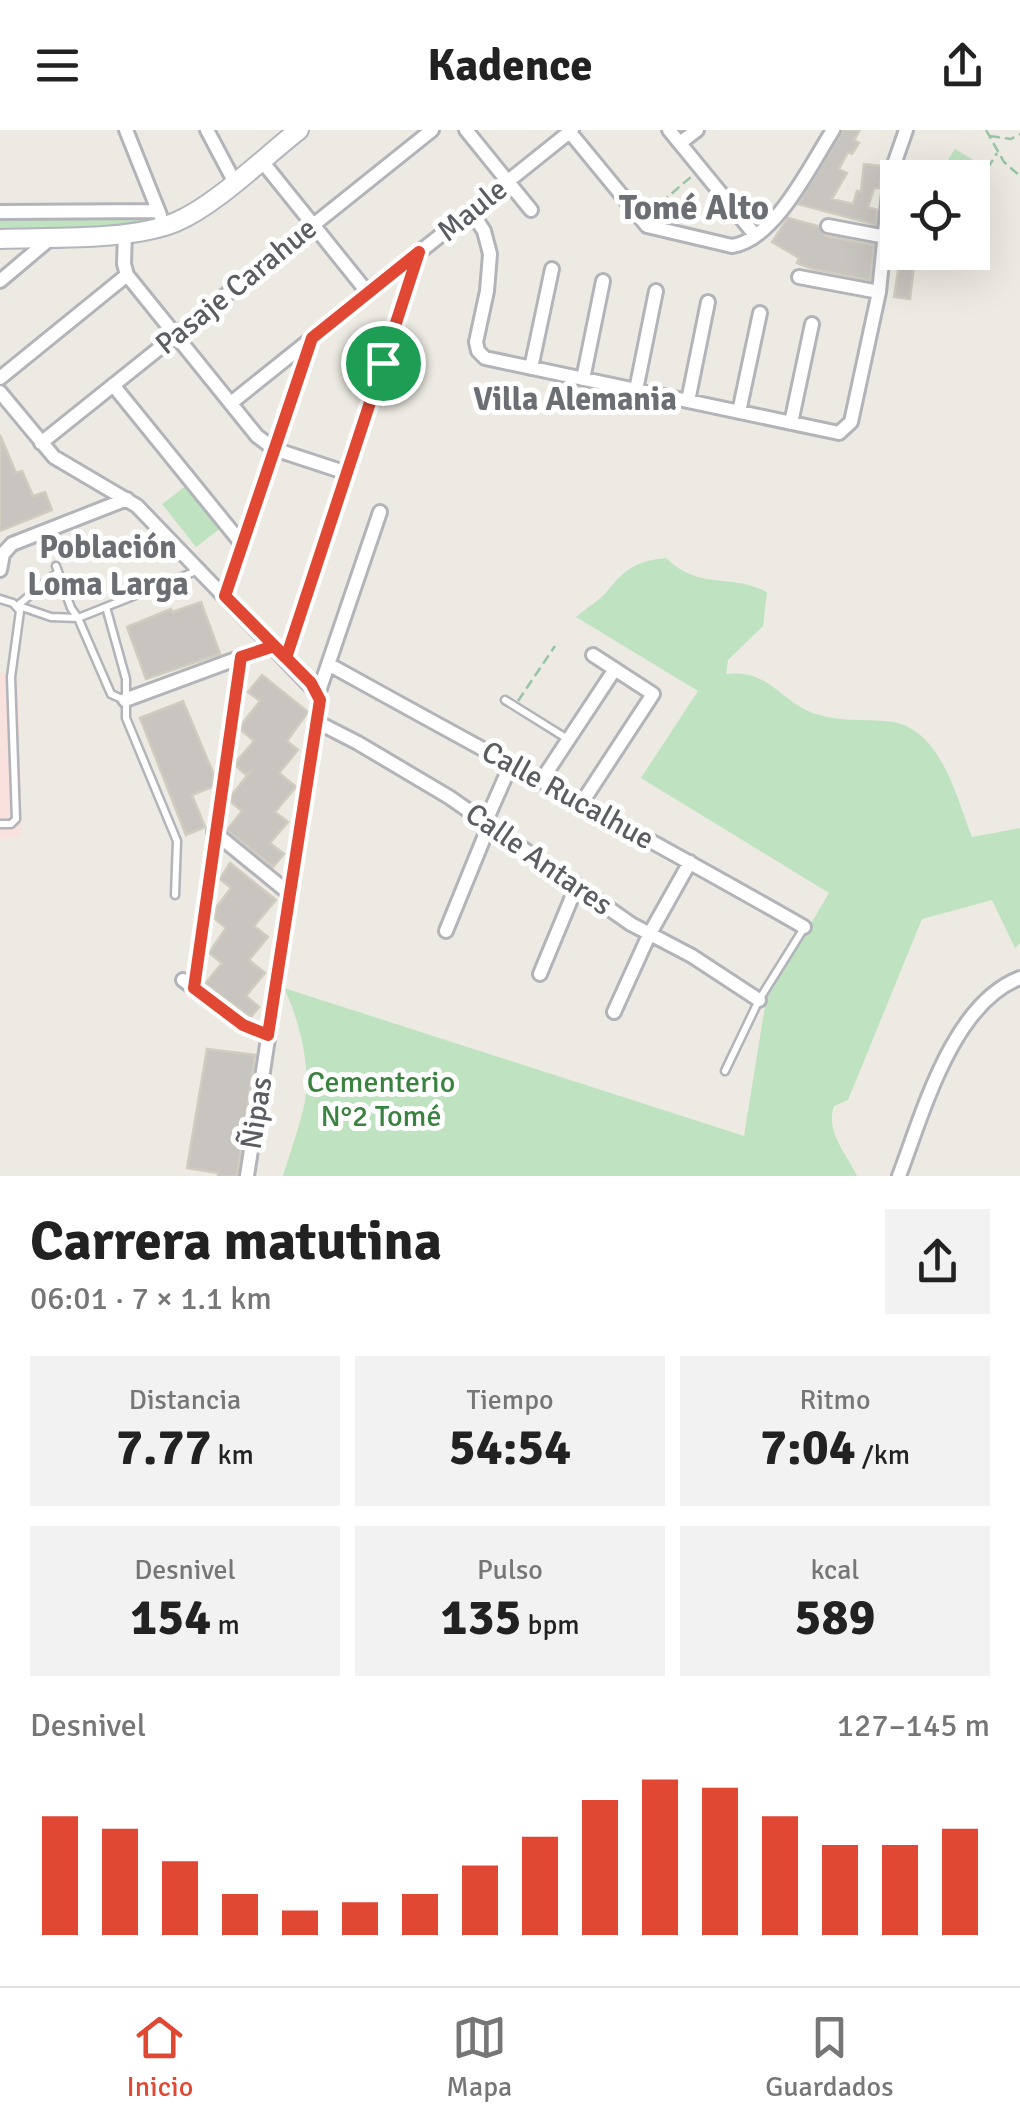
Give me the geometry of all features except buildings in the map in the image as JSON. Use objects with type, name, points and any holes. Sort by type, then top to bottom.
[{"type":"main road","points":[[0,240],[125,233],[161,219],[196,212],[299,130]]},
{"type":"street","points":[[0,212],[161,219],[126,130]]},
{"type":"street","points":[[207,130],[234,182]]},
{"type":"street","name":"Pasaje Carahue","points":[[41,442],[432,130]]},
{"type":"street","points":[[466,130],[531,210]]},
{"type":"street","points":[[669,130],[755,235]]},
{"type":"street","points":[[680,143],[697,130]]},
{"type":"street","points":[[570,131],[640,220],[655,229],[732,246],[755,235],[784,207],[833,130]]},
{"type":"street","points":[[896,160],[906,130]]},
{"type":"street","name":"Maule","points":[[231,403],[570,131]]},
{"type":"street","points":[[261,160],[368,293]]},
{"type":"street","points":[[471,211],[484,230],[490,254],[490,276],[476,342],[485,358],[836,433],[851,422],[882,270]]},
{"type":"street","points":[[828,226],[880,236]]},
{"type":"street","points":[[125,233],[127,275],[258,436],[274,450],[347,473]]},
{"type":"street","points":[[0,281],[52,236]]},
{"type":"street","points":[[286,658],[419,252]]},
{"type":"street","points":[[531,368],[552,269]]},
{"type":"street","points":[[0,378],[127,275]]},
{"type":"street","points":[[799,277],[879,292]]},
{"type":"street","points":[[583,379],[604,280]]},
{"type":"street","points":[[636,390],[656,291]]},
{"type":"street","points":[[688,401],[708,302]]},
{"type":"street","points":[[739,412],[760,313]]},
{"type":"street","points":[[791,423],[812,324]]},
{"type":"street","points":[[225,596],[312,338]]},
{"type":"street","points":[[113,385],[242,544]]},
{"type":"street","points":[[0,392],[41,442],[70,469],[128,499],[318,694],[380,512]]},
{"type":"street","points":[[0,570],[5,550],[12,544],[128,499]]},
{"type":"street","points":[[125,700],[274,646]]},
{"type":"street","points":[[581,804],[653,694],[593,655]]},
{"type":"street","points":[[241,657],[188,984],[243,1025],[268,1035]]},
{"type":"street","name":"Calle Rucalhue","points":[[330,665],[804,927]]},
{"type":"street","points":[[540,781],[615,669]]},
{"type":"street","name":"Ñipas","points":[[247,1176],[317,722],[318,694]]},
{"type":"street","name":"Calle Antares","points":[[317,722],[488,822],[649,935],[692,956],[758,1000]]},
{"type":"street","points":[[446,932],[511,764]]},
{"type":"street","points":[[214,832],[290,894]]},
{"type":"street","points":[[614,1012],[649,935],[690,862]]},
{"type":"street","points":[[540,974],[577,885]]},
{"type":"street","points":[[900,1176],[956,1038],[991,996],[1020,978]]},
{"type":"lane","points":[[18,606],[57,569],[111,694],[125,700]]},
{"type":"lane","points":[[0,599],[52,617],[78,618],[199,570]]},
{"type":"lane","points":[[0,824],[11,824],[16,819],[10,677],[18,606]]},
{"type":"lane","points":[[106,607],[126,679],[126,718],[177,841],[175,895]]},
{"type":"lane","points":[[505,700],[567,739]]},
{"type":"lane","points":[[724,1072],[758,1000],[804,927]]},
{"type":"path","points":[[986,130],[997,151],[1020,176]]},
{"type":"path","points":[[988,136],[1012,139],[1020,134]]},
{"type":"path","points":[[990,163],[997,151]]},
{"type":"path","points":[[640,220],[701,169]]},
{"type":"path","points":[[514,706],[555,646]]},
{"type":"shaded area","points":[[18,672],[22,837],[0,839],[0,673]]},
{"type":"green space","points":[[955,149],[973,160],[948,160]]},
{"type":"green space","points":[[151,214],[153,223],[145,226],[0,232],[0,215]]},
{"type":"green space","points":[[187,485],[221,528],[196,547],[162,504]]},
{"type":"green space","name":"Cementerio N°2 Tomé","points":[[666,558],[691,575],[767,592],[763,626],[728,660],[726,674],[762,680],[817,715],[904,725],[919,734],[943,764],[972,837],[1020,828],[1020,943],[1015,948],[992,900],[922,919],[848,1100],[834,1106],[832,1125],[857,1176],[283,1176],[306,1087],[302,1043],[284,988],[744,1136],[766,1000],[829,893],[641,778],[698,691],[576,617],[627,571]]},
{"type":"district","name":"Tomé Alto","points":[[694,207]]},
{"type":"district","name":"Villa Alemania","points":[[575,399]]},
{"type":"district","name":"Población Loma Larga","points":[[108,566]]},
{"type":"route","points":[[383,363],[286,658],[274,646],[241,657],[194,988],[243,1025],[268,1035],[320,700],[314,686],[311,683],[286,658],[274,646],[260,632],[225,596],[312,338],[419,252],[383,363]]}]
